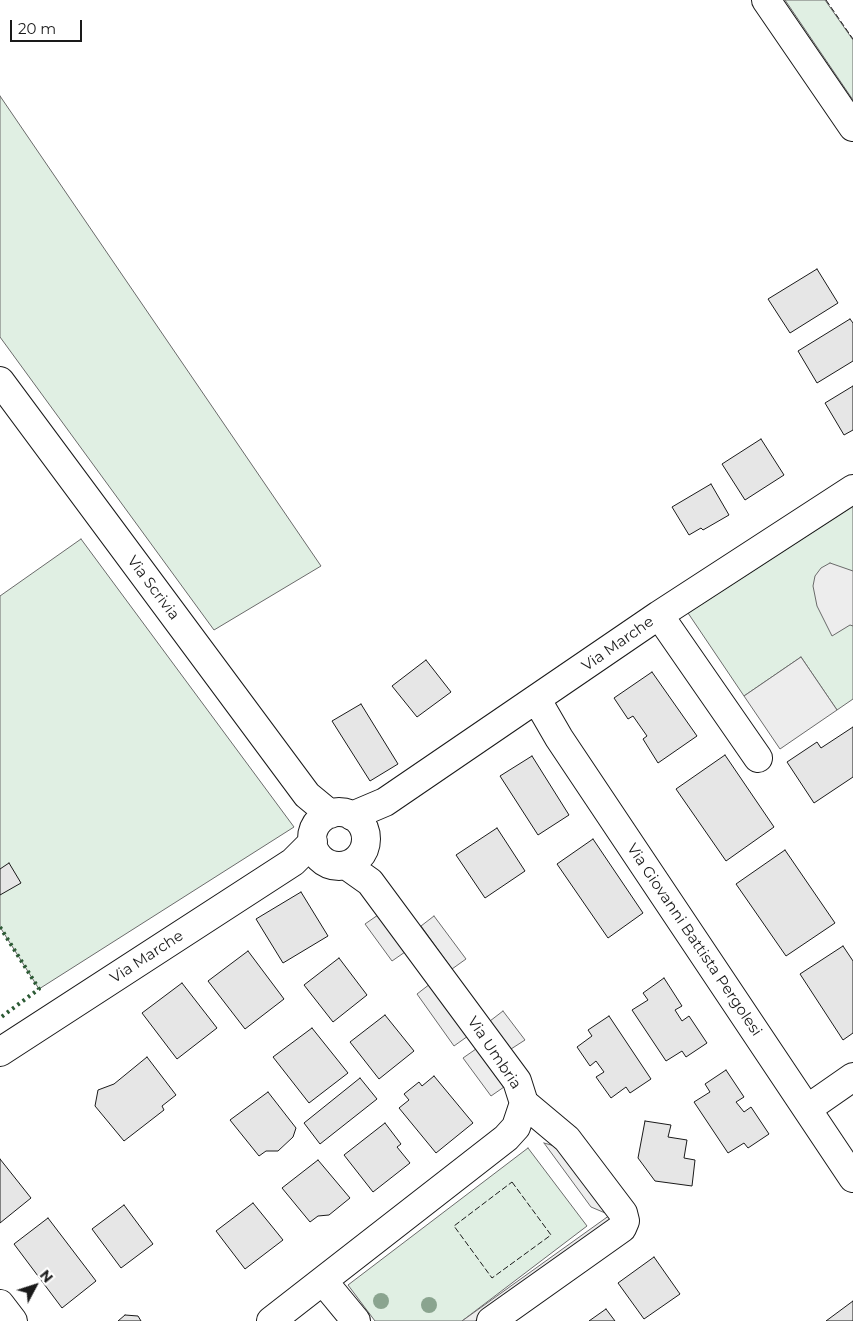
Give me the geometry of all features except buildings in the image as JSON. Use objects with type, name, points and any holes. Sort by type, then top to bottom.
[{"type":"street","points":[[766,0],[853,127]]},
{"type":"street","name":"Via Scrivia","points":[[0,381],[307,795],[326,834]]},
{"type":"street","name":"Via Marche","points":[[0,1052],[326,834],[385,802],[659,615],[853,488]]},
{"type":"street","points":[[659,615],[758,758]]},
{"type":"street","name":"Via Giovanni Battista Pergolesi","points":[[537,700],[559,738],[853,1178]]},
{"type":"street","points":[[326,834],[366,840],[354,859],[334,866],[326,834]]},
{"type":"street","name":"Via Umbria","points":[[271,1321],[506,1138],[518,1122],[524,1103],[517,1080],[354,859]]},
{"type":"street","points":[[807,1109],[853,1078]]},
{"type":"street","points":[[491,1321],[622,1228],[625,1220],[623,1213],[567,1139],[524,1103]]},
{"type":"street","points":[[323,1281],[356,1321]]},
{"type":"street","points":[[0,1304],[14,1321]]},
{"type":"green space","points":[[785,0],[825,0],[853,40],[853,100]]},
{"type":"green space","points":[[0,96],[321,566],[214,630],[0,337]]},
{"type":"green space","points":[[853,506],[853,699],[837,710],[801,657],[744,696],[688,613]]},
{"type":"green space","points":[[81,539],[294,827],[39,989],[0,927],[0,596]]},
{"type":"green space","points":[[528,1148],[587,1226],[462,1321],[375,1321],[348,1285]]},
{"type":"shaded area","points":[[830,563],[853,571],[853,626],[850,625],[832,636],[817,606],[813,586],[815,576],[821,568]]},
{"type":"shaded area","points":[[801,657],[837,710],[780,749],[744,696]]},
{"type":"shaded area","points":[[378,915],[405,952],[392,961],[365,924]]},
{"type":"shaded area","points":[[434,916],[466,959],[452,969],[421,926]]},
{"type":"shaded area","points":[[430,984],[468,1036],[454,1046],[417,994]]},
{"type":"shaded area","points":[[503,1011],[525,1040],[511,1049],[490,1021]]},
{"type":"shaded area","points":[[476,1049],[504,1087],[491,1096],[463,1058]]},
{"type":"shaded area","points":[[544,1143],[569,1150],[616,1222],[475,1321],[462,1321],[610,1215],[591,1207]]},
{"type":"hedge","points":[[0,927],[39,989],[0,1018]]},
{"type":"fence","points":[[826,0],[853,39]]},
{"type":"fence","points":[[512,1182],[551,1235],[492,1278],[454,1226],[512,1182]]}]
